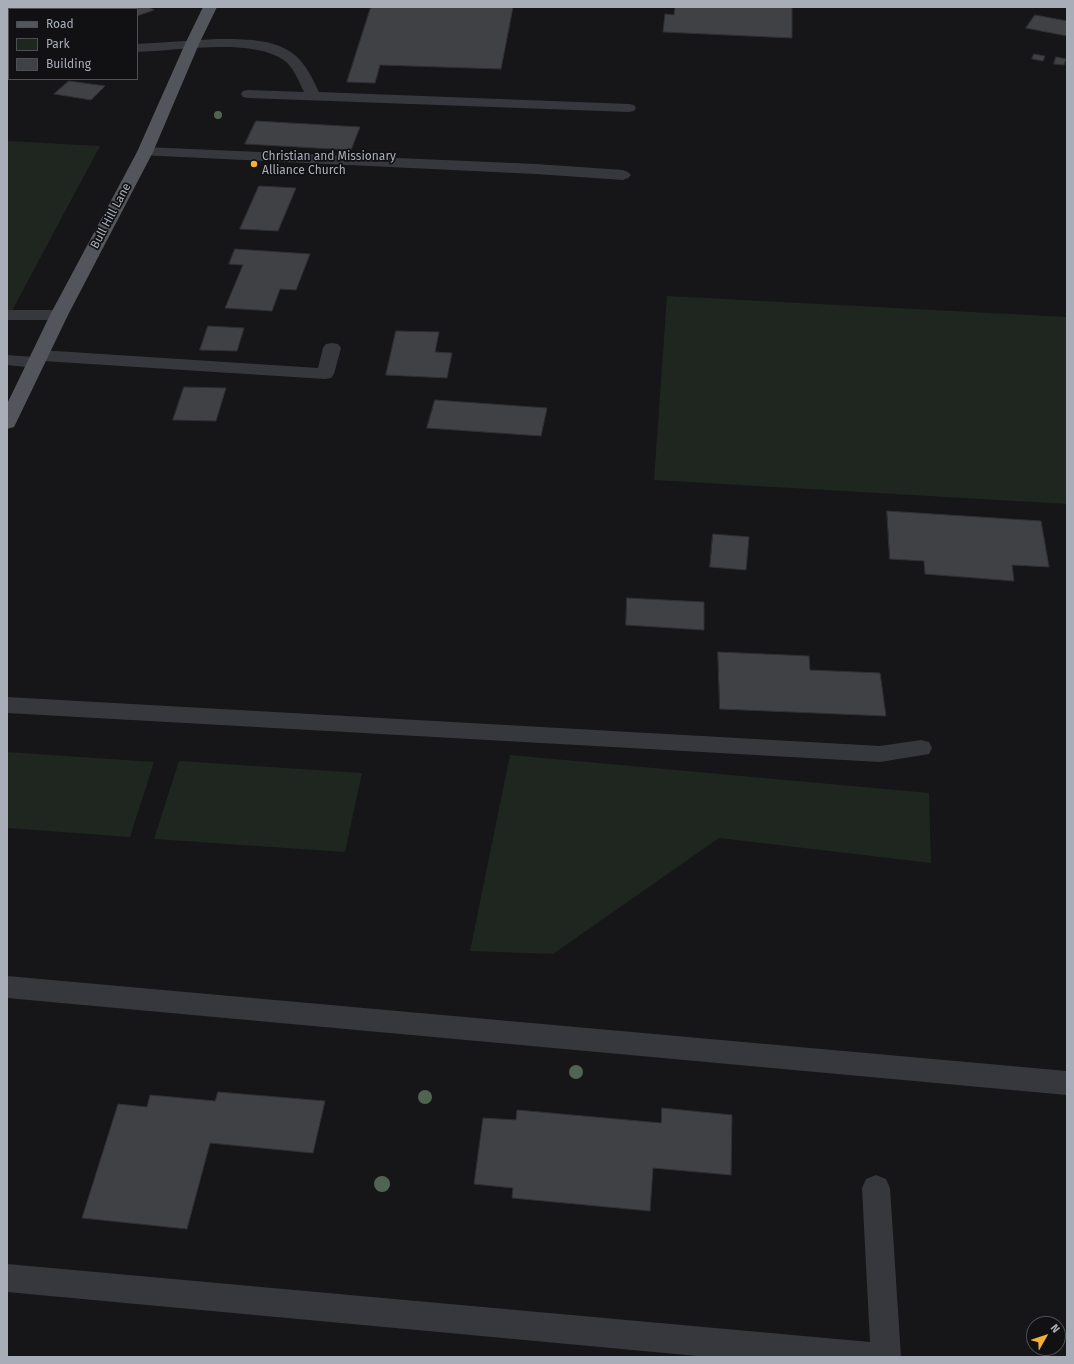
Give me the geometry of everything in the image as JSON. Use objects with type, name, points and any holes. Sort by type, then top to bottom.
[{"type":"main road","name":"Bull Hill Lane","points":[[7,423],[59,315],[145,152],[192,44],[210,7]]},
{"type":"street","points":[[138,48],[192,44],[255,45],[280,52],[289,57],[294,62],[314,96]]},
{"type":"street","points":[[248,94],[629,108]]},
{"type":"street","points":[[145,152],[511,170],[536,169],[623,175]]},
{"type":"street","points":[[7,315],[59,315]]},
{"type":"street","points":[[7,360],[38,359],[325,374],[332,348]]},
{"type":"street","points":[[7,705],[880,754],[920,748]]},
{"type":"street","points":[[7,987],[1067,1083]]},
{"type":"street","points":[[876,1188],[886,1357]]},
{"type":"street","points":[[7,1278],[872,1357]]},
{"type":"green space","points":[[7,141],[100,146],[7,320]]},
{"type":"green space","points":[[667,296],[1067,317],[1067,504],[654,480]]},
{"type":"green space","points":[[7,752],[154,762],[130,837],[7,828]]},
{"type":"green space","points":[[510,755],[929,793],[931,863],[719,838],[553,954],[470,951]]},
{"type":"green space","points":[[179,761],[362,773],[345,852],[154,839]]},
{"type":"building","points":[[149,7],[154,10],[138,16],[138,8],[104,8]]},
{"type":"building","points":[[371,7],[513,7],[501,69],[380,65],[375,83],[347,82]]},
{"type":"building","points":[[675,7],[792,7],[792,38],[663,32],[665,14],[674,15]]},
{"type":"building","points":[[1035,15],[1067,21],[1067,36],[1026,28]]},
{"type":"building","points":[[1034,54],[1045,56],[1043,61],[1032,59]]},
{"type":"building","points":[[1056,57],[1066,59],[1064,65],[1054,64]]},
{"type":"building","points":[[69,81],[105,86],[91,100],[54,94]]},
{"type":"building","points":[[256,121],[360,127],[351,150],[245,144]]},
{"type":"building","points":[[259,186],[296,188],[278,231],[240,229]]},
{"type":"building","points":[[235,249],[310,254],[296,290],[280,289],[272,311],[225,308],[243,265],[229,264]]},
{"type":"building","points":[[208,326],[244,328],[237,351],[200,350]]},
{"type":"building","points":[[396,331],[439,332],[435,352],[452,353],[447,378],[386,375]]},
{"type":"building","points":[[184,387],[226,388],[216,421],[173,420]]},
{"type":"building","points":[[435,400],[547,408],[541,436],[427,428]]},
{"type":"building","points":[[887,511],[1041,521],[1049,567],[1012,565],[1014,581],[925,574],[924,561],[890,559]]},
{"type":"building","points":[[713,534],[749,537],[746,570],[710,567]]},
{"type":"building","points":[[627,598],[704,602],[704,630],[626,625]]},
{"type":"building","points":[[718,652],[809,656],[810,670],[880,673],[886,716],[720,709]]},
{"type":"building","points":[[218,1092],[325,1101],[313,1153],[210,1143],[187,1229],[82,1218],[118,1104],[147,1107],[150,1095],[215,1101]]},
{"type":"building","points":[[662,1108],[732,1115],[731,1175],[653,1168],[650,1211],[512,1198],[513,1188],[474,1184],[483,1118],[516,1120],[517,1110],[661,1123]]},
{"type":"place","name":"Christian and Missionary Alliance Church","points":[[254,164]]}]
